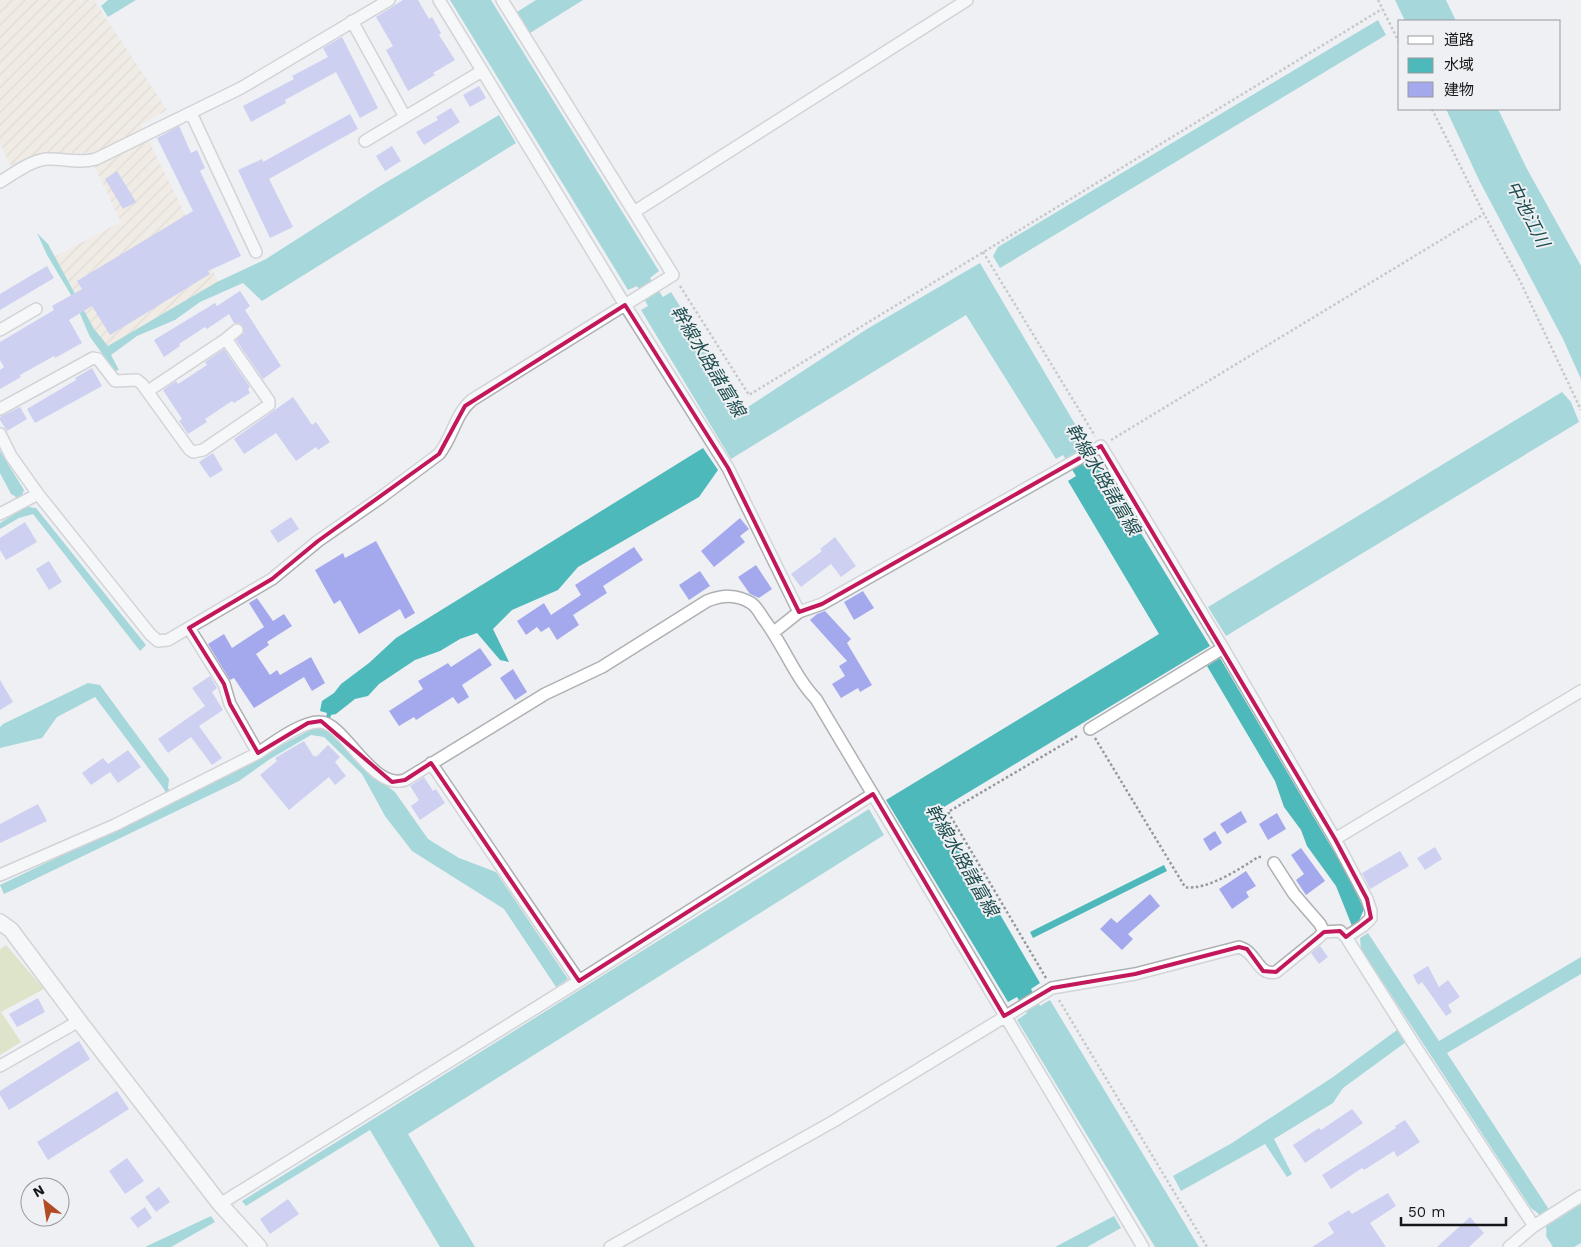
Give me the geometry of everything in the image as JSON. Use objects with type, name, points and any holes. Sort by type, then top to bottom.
[{"type":"street","points":[[0,182],[27,166],[45,159],[80,162],[96,160],[240,88],[389,0]]},
{"type":"street","points":[[439,0],[625,305],[728,468],[799,612]]},
{"type":"street","points":[[0,434],[11,456],[38,494],[150,634],[158,640],[168,640],[272,579],[318,541],[439,454],[447,445],[460,413],[472,400],[673,275],[502,0]]},
{"type":"street","points":[[634,212],[966,0]]},
{"type":"street","points":[[352,21],[405,117]]},
{"type":"street","points":[[365,141],[482,71]]},
{"type":"street","points":[[191,113],[256,252]]},
{"type":"street","points":[[0,330],[36,309]]},
{"type":"street","points":[[148,391],[237,330]]},
{"type":"street","points":[[0,409],[94,358],[98,360],[115,381],[137,380],[148,391],[189,449],[193,452],[203,450],[269,405],[269,401],[226,339]]},
{"type":"street","points":[[610,1247],[834,1121],[1052,988],[1135,974],[1239,947],[1247,949],[1263,970],[1270,973],[1276,972],[1324,932],[1354,931],[1371,918],[1372,911],[1367,899],[1335,839],[1101,446],[1067,467],[822,604],[799,612],[774,632]]},
{"type":"street","points":[[0,514],[38,494]]},
{"type":"street","points":[[0,875],[115,825],[258,753],[308,723],[326,724],[374,770],[392,782],[405,780],[545,694],[602,667],[707,601],[719,596],[736,596],[753,604],[774,632],[806,688],[816,699],[1143,1247]]},
{"type":"street","points":[[189,628],[224,684],[230,704],[258,753]]},
{"type":"street","points":[[1090,729],[1223,648]]},
{"type":"street","points":[[1335,839],[1581,691]]},
{"type":"street","points":[[431,763],[579,981]]},
{"type":"street","points":[[220,1204],[579,981],[873,794]]},
{"type":"street","points":[[1274,863],[1294,894],[1320,924],[1324,932]]},
{"type":"street","points":[[0,922],[11,930],[220,1204],[259,1247]]},
{"type":"street","points":[[1354,931],[1421,1055],[1534,1226]]},
{"type":"street","points":[[0,1066],[79,1021]]},
{"type":"street","points":[[1510,1247],[1534,1226],[1581,1196]]},
{"type":"path","points":[[1378,0],[1398,40]]},
{"type":"path","points":[[673,275],[749,395],[1382,9]]},
{"type":"path","points":[[1432,110],[1484,214],[1521,283],[1581,410]]},
{"type":"path","points":[[983,252],[1101,446],[1484,214]]},
{"type":"path","points":[[1207,1247],[948,812],[1090,729],[1184,887],[1192,888],[1228,876],[1258,857],[1265,857],[1274,863]]},
{"type":"highlighted area","points":[[625,305],[728,468],[799,612],[822,604],[1101,446],[1335,839],[1367,899],[1371,918],[1346,937],[1340,931],[1324,932],[1276,972],[1263,971],[1247,949],[1239,947],[1135,974],[1052,988],[1004,1016],[873,794],[579,981],[431,763],[405,780],[392,782],[321,721],[308,723],[258,753],[230,704],[224,684],[189,628],[272,579],[318,541],[439,454],[465,406]]},
{"type":"shaded area","points":[[0,0],[94,0],[167,110],[141,125],[220,285],[104,349],[52,258],[121,222],[88,153],[42,153],[12,168],[0,144]]},
{"type":"green space","points":[[6,945],[44,989],[1,1012],[21,1042],[0,1055],[0,949]]},
{"type":"water","points":[[108,0],[136,0],[108,17],[101,6]]},
{"type":"water","name":"幹線水路諸富線","points":[[450,0],[491,0],[659,271],[650,278],[663,297],[671,292],[745,409],[867,329],[980,263],[1085,441],[1077,446],[1089,468],[1098,463],[1210,646],[939,810],[1040,983],[1031,989],[1040,1006],[1050,1000],[1199,1247],[1155,1247],[1017,1020],[1027,1013],[1017,997],[1008,1002],[886,800],[1159,634],[1068,481],[1076,476],[1063,455],[1056,459],[966,315],[731,459],[641,310],[648,306],[637,286],[628,290]]},
{"type":"water","points":[[536,0],[583,0],[530,33],[517,12]]},
{"type":"water","points":[[1395,0],[1446,0],[1456,20],[1405,20]]},
{"type":"water","points":[[1378,20],[1386,35],[1000,268],[993,256],[998,247]]},
{"type":"water","name":"中池江川","points":[[1446,110],[1498,110],[1527,169],[1581,266],[1581,379],[1563,339],[1479,180]]},
{"type":"water","points":[[499,115],[516,143],[262,301],[243,283],[200,302],[175,320],[137,336],[111,355],[119,370],[115,371],[90,337],[74,300],[47,255],[37,233],[48,244],[94,329],[108,346],[217,282],[266,259],[380,186]]},
{"type":"water","points":[[1562,392],[1571,402],[1579,422],[1226,636],[1208,607]]},
{"type":"water","points":[[703,448],[718,470],[699,497],[578,567],[558,590],[512,610],[493,629],[509,662],[500,660],[477,633],[460,639],[440,651],[415,660],[379,684],[368,696],[355,699],[336,714],[331,715],[327,730],[367,770],[395,792],[428,839],[459,858],[496,872],[568,979],[556,987],[504,909],[412,851],[385,816],[362,774],[324,737],[311,735],[270,759],[239,781],[4,894],[0,885],[171,803],[164,789],[95,697],[57,717],[42,738],[0,748],[0,727],[3,724],[88,683],[100,685],[169,779],[168,788],[175,801],[314,728],[323,728],[327,713],[320,711],[322,701],[334,693],[341,684],[369,663],[396,638]]},
{"type":"water","points":[[0,451],[24,490],[22,495],[29,507],[36,508],[146,645],[140,651],[33,514],[19,518],[0,529],[0,523],[21,510],[15,496],[11,494],[0,473]]},
{"type":"water","points":[[1220,658],[1346,872],[1364,909],[1359,921],[1352,926],[1336,886],[1307,846],[1301,830],[1284,807],[1275,781],[1207,666]]},
{"type":"water","points":[[869,809],[884,835],[408,1134],[475,1247],[440,1247],[370,1130],[246,1206],[242,1201]]},
{"type":"water","points":[[1164,865],[1167,871],[1033,938],[1030,932]]},
{"type":"water","points":[[1368,933],[1439,1041],[1581,957],[1581,974],[1447,1053],[1548,1208],[1553,1222],[1581,1204],[1581,1243],[1574,1247],[1553,1247],[1546,1236],[1546,1227],[1543,1220],[1531,1208],[1361,949],[1360,938]]},
{"type":"water","points":[[1397,1030],[1406,1042],[1343,1088],[1333,1103],[1274,1139],[1292,1174],[1287,1177],[1265,1144],[1181,1191],[1173,1176],[1232,1143],[1333,1077]]},
{"type":"water","points":[[211,1216],[215,1222],[171,1247],[145,1247]]},
{"type":"water","points":[[1114,1216],[1121,1228],[1087,1247],[1055,1247]]},
{"type":"building","points":[[403,0],[418,0],[429,19],[432,17],[441,33],[439,35],[455,60],[433,73],[435,75],[408,91],[386,50],[393,46],[376,17]]},
{"type":"building","points":[[342,37],[378,108],[360,118],[336,72],[285,100],[286,103],[251,122],[243,106],[294,79],[292,76],[328,57],[323,48]]},
{"type":"building","points":[[479,86],[486,98],[470,107],[463,95]]},
{"type":"building","points":[[451,108],[460,122],[424,145],[416,132],[438,120],[436,117]]},
{"type":"building","points":[[350,114],[358,129],[269,179],[293,227],[270,238],[238,170],[262,159],[263,162]]},
{"type":"building","points":[[179,126],[191,153],[197,150],[205,168],[200,171],[241,256],[208,271],[210,274],[110,335],[92,306],[69,320],[82,343],[20,375],[21,377],[0,389],[0,370],[4,367],[0,360],[0,342],[54,310],[52,306],[82,289],[77,281],[193,211],[157,138]]},
{"type":"building","points":[[392,146],[401,161],[385,171],[376,156]]},
{"type":"building","points":[[117,171],[136,202],[123,209],[105,179]]},
{"type":"building","points":[[47,266],[54,278],[0,310],[0,294]]},
{"type":"building","points":[[240,291],[250,306],[245,310],[281,366],[263,379],[236,340],[244,333],[243,326],[239,323],[234,323],[229,314],[207,329],[205,327],[179,344],[180,346],[164,357],[154,340],[215,303],[217,306]]},
{"type":"building","points":[[224,349],[250,387],[248,389],[250,393],[234,403],[232,401],[205,419],[207,422],[188,434],[179,421],[182,419],[163,390],[176,381],[178,384],[207,365],[205,362]]},
{"type":"building","points":[[92,368],[102,386],[35,423],[27,409],[76,380],[75,378]]},
{"type":"building","points":[[293,397],[312,425],[316,422],[330,442],[318,450],[316,447],[296,461],[276,433],[244,454],[234,439]]},
{"type":"building","points":[[20,407],[27,419],[7,431],[0,417]]},
{"type":"building","points":[[213,453],[223,470],[210,478],[199,462]]},
{"type":"building","points":[[291,517],[299,529],[278,543],[270,531]]},
{"type":"building","points":[[740,518],[749,529],[740,536],[745,542],[714,567],[701,551]]},
{"type":"building","points":[[25,522],[37,542],[6,560],[0,550],[0,538]]},
{"type":"building","points":[[835,537],[856,566],[841,577],[831,564],[801,587],[791,574],[822,551],[820,549]]},
{"type":"building","points":[[376,541],[415,613],[405,619],[400,609],[359,634],[340,600],[334,604],[315,570],[343,553],[345,558]]},
{"type":"building","points":[[634,547],[643,560],[603,586],[607,593],[573,615],[579,625],[557,640],[549,627],[541,632],[537,627],[526,635],[517,621],[544,603],[551,615],[581,595],[575,585]]},
{"type":"building","points":[[49,561],[62,582],[49,590],[36,569]]},
{"type":"building","points":[[756,565],[772,589],[759,598],[750,594],[738,577]]},
{"type":"building","points":[[700,571],[710,586],[689,600],[679,585]]},
{"type":"building","points":[[863,591],[874,608],[854,620],[844,602]]},
{"type":"building","points":[[257,598],[273,621],[284,614],[292,626],[267,642],[269,645],[256,654],[270,675],[277,670],[280,675],[311,657],[325,683],[312,691],[304,677],[254,708],[234,678],[230,680],[208,644],[224,634],[232,648],[264,627],[249,603]]},
{"type":"building","points":[[825,611],[851,639],[847,643],[872,685],[860,692],[858,688],[841,698],[832,684],[845,676],[839,666],[847,661],[810,620],[817,614]]},
{"type":"building","points":[[480,648],[492,665],[462,685],[469,697],[458,704],[453,697],[416,720],[414,717],[399,726],[389,711],[423,689],[418,681],[448,663],[451,667]]},
{"type":"building","points":[[513,669],[527,692],[515,700],[500,678]]},
{"type":"building","points":[[210,676],[217,688],[212,692],[223,710],[199,726],[222,758],[212,765],[191,737],[168,753],[158,739],[205,706],[192,688]]},
{"type":"building","points":[[0,680],[13,702],[0,710]]},
{"type":"building","points":[[304,741],[314,757],[328,745],[340,757],[335,762],[346,776],[335,785],[329,777],[289,810],[260,775],[277,761],[275,758]]},
{"type":"building","points":[[128,750],[141,767],[118,783],[110,772],[91,785],[82,773],[103,758],[108,764]]},
{"type":"building","points":[[424,777],[433,791],[436,789],[445,803],[420,820],[411,806],[419,800],[410,786]]},
{"type":"building","points":[[38,804],[47,821],[0,843],[0,824]]},
{"type":"building","points":[[1241,811],[1247,822],[1227,834],[1220,824]]},
{"type":"building","points":[[1277,813],[1286,829],[1268,840],[1259,824]]},
{"type":"building","points":[[1215,831],[1222,843],[1210,851],[1203,839]]},
{"type":"building","points":[[1435,847],[1442,859],[1425,870],[1417,858]]},
{"type":"building","points":[[1301,848],[1325,881],[1306,895],[1296,880],[1304,874],[1291,855]]},
{"type":"building","points":[[1400,851],[1409,866],[1370,889],[1362,873]]},
{"type":"building","points":[[1246,871],[1256,886],[1246,892],[1249,897],[1232,909],[1219,889]]},
{"type":"building","points":[[1150,894],[1160,906],[1128,934],[1133,939],[1122,950],[1100,929],[1111,918],[1117,923]]},
{"type":"building","points":[[1320,946],[1328,957],[1319,964],[1311,953]]},
{"type":"building","points":[[1428,966],[1439,987],[1448,980],[1460,997],[1448,1005],[1452,1012],[1446,1016],[1422,982],[1418,985],[1413,975]]},
{"type":"building","points":[[38,998],[45,1012],[17,1027],[9,1014]]},
{"type":"building","points":[[79,1041],[90,1059],[9,1110],[0,1095],[0,1091]]},
{"type":"building","points":[[117,1091],[129,1109],[48,1160],[37,1142]]},
{"type":"building","points":[[1352,1109],[1363,1123],[1305,1163],[1293,1145],[1319,1128],[1321,1130]]},
{"type":"building","points":[[1405,1120],[1420,1142],[1397,1157],[1394,1151],[1364,1170],[1362,1168],[1331,1189],[1322,1175],[1396,1128],[1395,1126]]},
{"type":"building","points":[[127,1158],[144,1181],[125,1194],[109,1171]]},
{"type":"building","points":[[159,1187],[170,1202],[156,1212],[145,1197]]},
{"type":"building","points":[[1388,1193],[1396,1206],[1370,1223],[1386,1247],[1312,1247],[1334,1233],[1328,1223],[1349,1210],[1352,1214]]},
{"type":"building","points":[[288,1199],[299,1214],[270,1234],[260,1219]]},
{"type":"building","points":[[145,1207],[152,1218],[138,1228],[130,1218]]},
{"type":"building","points":[[1470,1217],[1484,1233],[1469,1247],[1437,1247]]}]
